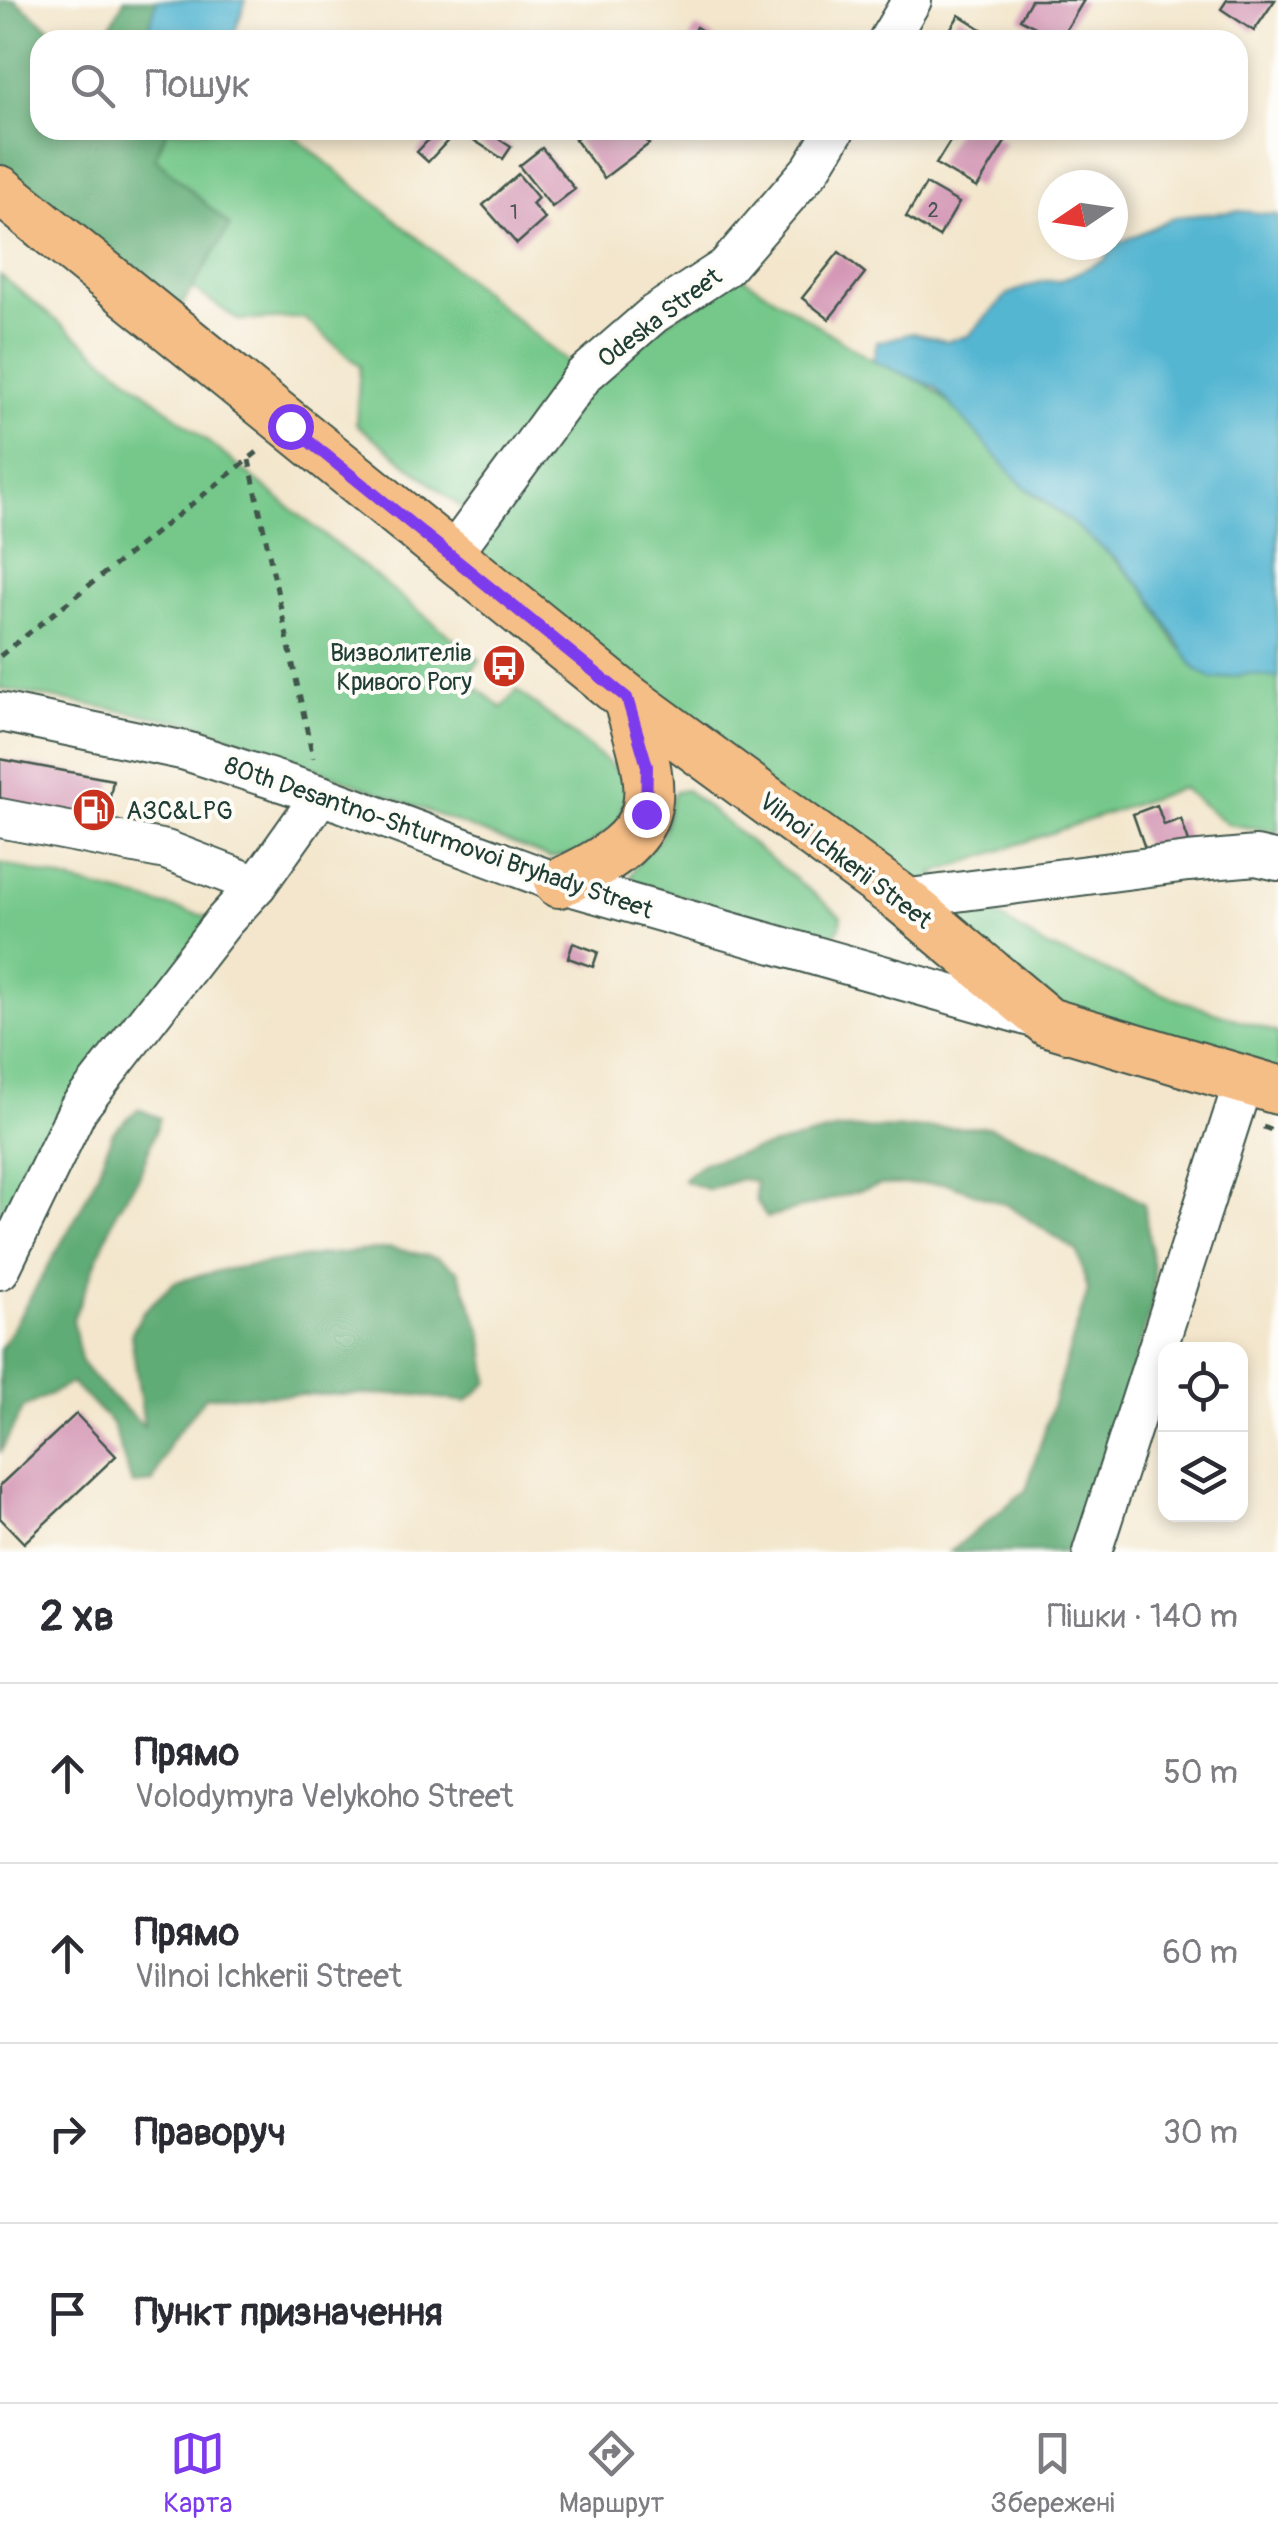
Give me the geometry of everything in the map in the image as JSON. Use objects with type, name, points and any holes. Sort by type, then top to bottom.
[{"type":"main road","name":"Vilnoi Ichkerii Street","points":[[0,190],[627,698],[902,900],[1048,1022],[1269,1085]]},
{"type":"main road","points":[[559,883],[623,848],[646,814],[647,766],[627,698]]},
{"type":"street","points":[[894,30],[912,0]]},
{"type":"street","name":"Odeska Street","points":[[451,556],[584,375],[654,314],[726,267],[812,169],[828,140]]},
{"type":"street","name":"80th Desantno-Shturmovoi Bryhady Street","points":[[0,712],[186,751],[321,795],[559,883],[1048,1022]]},
{"type":"street","points":[[0,1270],[78,1109],[224,921],[258,884],[321,795]]},
{"type":"street","points":[[0,818],[166,850],[258,884]]},
{"type":"street","points":[[902,900],[1188,862],[1256,856],[1278,862]]},
{"type":"street","points":[[1092,1552],[1269,1085]]},
{"type":"path","points":[[0,656],[290,426]]},
{"type":"path","points":[[249,458],[321,795]]},
{"type":"green space","points":[[0,0],[15,0],[52,30],[30,30],[30,140],[163,140],[155,158],[230,226],[169,327],[0,190]]},
{"type":"green space","points":[[124,0],[157,0],[149,30],[108,30]]},
{"type":"green space","points":[[163,140],[299,140],[571,365],[463,509],[356,424],[360,366],[304,318],[238,320],[192,288],[229,226],[155,158]]},
{"type":"green space","points":[[0,275],[480,660],[466,679],[502,708],[517,690],[631,781],[620,822],[579,853],[550,858],[201,725],[0,689]]},
{"type":"green space","points":[[739,275],[873,361],[926,384],[964,416],[1022,485],[1097,542],[1148,593],[1176,644],[1213,679],[1249,674],[1278,678],[1278,832],[1227,824],[1182,788],[932,874],[1047,947],[1181,1001],[1278,1033],[1278,1090],[1048,1022],[463,566],[592,385],[661,326]]},
{"type":"green space","points":[[686,790],[841,916],[840,927],[833,936],[817,938],[637,883],[631,877],[633,872],[660,838],[675,792]]},
{"type":"green space","points":[[0,863],[224,921],[78,1109],[0,1270]]},
{"type":"green space","points":[[138,1109],[160,1118],[139,1177],[117,1210],[73,1319],[81,1362],[105,1391],[144,1426],[131,1335],[142,1313],[175,1282],[222,1270],[322,1255],[391,1248],[438,1258],[458,1271],[482,1332],[489,1382],[466,1402],[410,1394],[206,1396],[170,1442],[153,1482],[132,1484],[112,1423],[72,1383],[23,1408],[0,1453],[0,1350],[78,1214],[113,1132]]},
{"type":"green space","points":[[989,1127],[1073,1160],[1144,1204],[1154,1275],[1153,1301],[1124,1400],[1066,1552],[950,1552],[1026,1490],[1088,1290],[1077,1251],[1007,1205],[946,1183],[880,1185],[767,1218],[756,1200],[755,1181],[741,1179],[709,1190],[682,1180],[703,1163],[838,1129]]},
{"type":"water","points":[[157,0],[246,0],[236,30],[149,30]]},
{"type":"water","points":[[1239,211],[1278,215],[1278,678],[1249,674],[1213,679],[1194,668],[1148,593],[1119,562],[1022,485],[935,387],[873,361],[877,342],[913,333],[946,341],[968,336],[1008,294],[1043,281],[1059,281],[1104,260],[1128,260],[1128,239],[1175,217]]},
{"type":"building","points":[[1031,0],[1084,0],[1066,30],[1041,30],[1020,19]]},
{"type":"building","points":[[1227,0],[1275,0],[1254,31],[1221,9]]},
{"type":"building","points":[[959,15],[983,30],[950,30]]},
{"type":"building","points":[[428,140],[448,140],[428,162],[417,152]]},
{"type":"building","points":[[474,140],[500,140],[511,147],[503,159]]},
{"type":"building","points":[[576,140],[646,140],[649,144],[604,178]]},
{"type":"building","points":[[951,140],[1005,142],[977,188],[936,164]]},
{"type":"building","points":[[542,148],[575,189],[552,207],[519,166]]},
{"type":"building","points":[[518,174],[538,198],[532,204],[545,219],[517,244],[483,205]]},
{"type":"building","points":[[926,184],[959,203],[939,237],[906,217]]},
{"type":"building","points":[[839,252],[865,273],[829,319],[802,298]]},
{"type":"building","points":[[0,759],[113,780],[105,825],[0,806]]},
{"type":"building","points":[[1157,805],[1164,825],[1181,819],[1190,845],[1149,860],[1133,814]]},
{"type":"building","points":[[573,943],[598,952],[593,967],[568,958]]},
{"type":"building","points":[[76,1414],[116,1456],[24,1543],[0,1518],[0,1485]]},
{"type":"place","name":"Визволителів Кривого Рогу","points":[[504,666]]},
{"type":"place","name":"АЗС&LPG","points":[[94,810]]},
{"type":"route","points":[[290,426],[627,698],[647,766],[646,814]]}]
